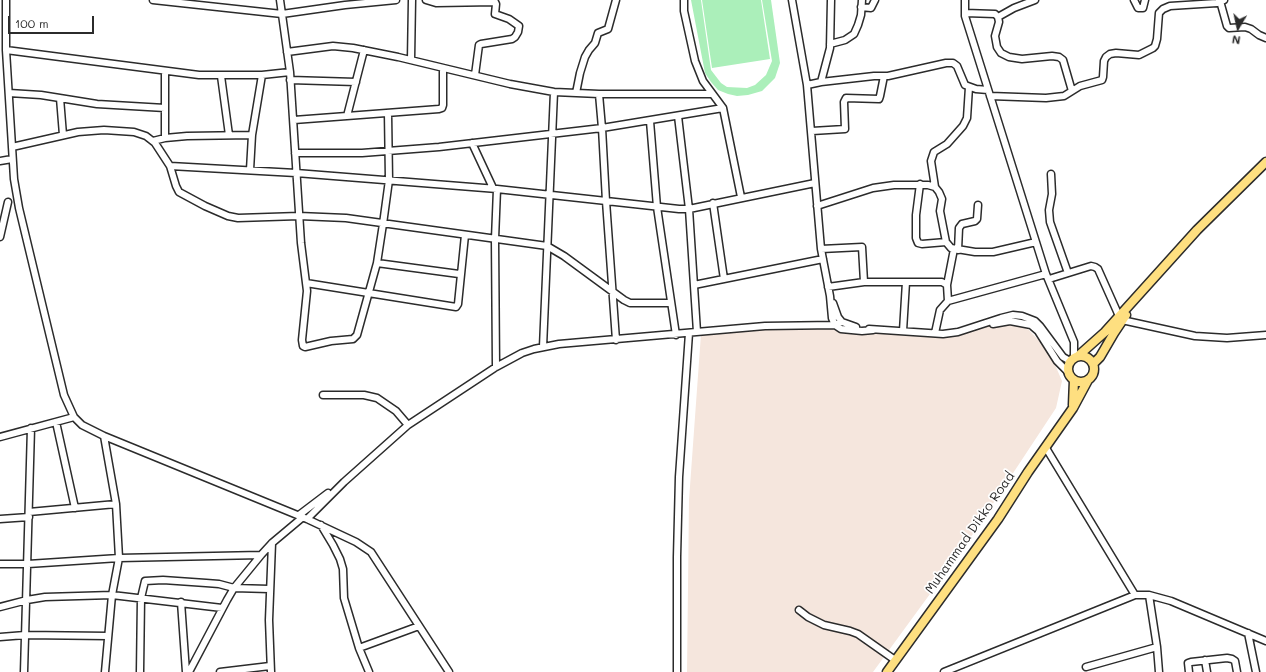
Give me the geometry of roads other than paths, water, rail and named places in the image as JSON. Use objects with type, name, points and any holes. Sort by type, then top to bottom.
[{"type":"main road","points":[[1093,364],[1100,357],[1121,318],[1140,294],[1197,230],[1266,162]]},
{"type":"main road","points":[[1073,408],[1074,380],[1068,372],[1068,368],[1074,358],[1121,318]]},
{"type":"main road","points":[[1074,358],[1086,357],[1093,364],[1094,371],[1093,375],[1088,380],[1083,382],[1074,380]]},
{"type":"main road","name":"Muhammad Dikko Road","points":[[887,672],[998,519],[1028,472],[1073,408],[1088,380]]},
{"type":"street","points":[[6,0],[6,50],[12,159],[17,196],[64,395],[74,417],[82,425],[104,436],[303,517],[356,542],[371,552],[449,672]]},
{"type":"street","points":[[153,0],[282,14],[396,0]]},
{"type":"street","points":[[280,0],[290,72],[300,243],[306,283],[307,300],[302,340],[303,346],[305,347],[331,341],[353,339],[355,337],[377,263],[383,224],[389,180],[388,113]]},
{"type":"street","points":[[411,60],[412,0]]},
{"type":"street","points":[[426,0],[436,3],[458,1],[495,2],[495,14],[509,19],[519,26],[518,32],[512,39],[480,44],[475,75]]},
{"type":"street","points":[[576,93],[585,57],[595,43],[598,34],[608,29],[616,0]]},
{"type":"street","points":[[684,0],[684,11],[695,61],[703,81],[723,108],[741,197]]},
{"type":"street","points":[[792,0],[807,85],[821,250],[830,296],[832,318],[835,325],[841,329],[862,331],[873,330],[934,333],[958,332],[1013,315],[1028,317],[1040,326],[1063,357],[1074,358],[1074,342],[1036,242],[965,13],[965,0]]},
{"type":"street","points":[[821,82],[827,62],[830,44],[831,0]]},
{"type":"street","points":[[830,44],[845,40],[854,34],[861,15],[862,0]]},
{"type":"street","points":[[861,7],[870,8],[875,0]]},
{"type":"street","points":[[998,17],[1014,8],[1035,0]]},
{"type":"street","points":[[1134,0],[1138,8],[1143,8],[1145,0]]},
{"type":"street","points":[[990,96],[1046,98],[1064,96],[1080,86],[1102,80],[1106,56],[1116,53],[1140,55],[1155,46],[1159,12],[1170,6],[1222,1],[1227,26],[1229,28],[1245,27],[1266,38]]},
{"type":"street","points":[[965,13],[994,14],[998,17]]},
{"type":"street","points":[[998,17],[999,22],[995,36],[997,47],[1001,53],[1009,57],[1022,59],[1052,56],[1059,57],[1063,60],[1072,92]]},
{"type":"street","points":[[287,52],[333,46],[353,48],[411,60],[510,84],[554,92],[599,94],[712,94]]},
{"type":"street","points":[[6,50],[199,75],[262,76],[290,72]]},
{"type":"street","points":[[347,116],[364,50]]},
{"type":"street","points":[[807,85],[821,82],[884,76],[946,63],[953,63],[957,66],[969,87],[988,90]]},
{"type":"street","points":[[294,120],[442,108],[444,68]]},
{"type":"street","points":[[165,71],[165,138]]},
{"type":"street","points":[[221,76],[229,135]]},
{"type":"street","points":[[250,170],[252,135],[262,76]]},
{"type":"street","points":[[812,131],[845,129],[844,102],[846,98],[878,99],[884,76]]},
{"type":"street","points":[[290,80],[356,82]]},
{"type":"street","points":[[934,187],[931,161],[934,152],[947,144],[963,126],[967,118],[969,87]]},
{"type":"street","points":[[543,347],[554,92]]},
{"type":"street","points":[[9,93],[60,98],[97,104],[165,108]]},
{"type":"street","points":[[599,94],[616,340]]},
{"type":"street","points":[[60,98],[63,135]]},
{"type":"street","points":[[295,153],[362,153],[472,143],[602,128],[723,108]]},
{"type":"street","points":[[678,116],[689,209],[696,332]]},
{"type":"street","points":[[650,121],[657,207],[670,303],[676,335]]},
{"type":"street","points":[[12,147],[63,135],[85,132],[134,132],[146,136],[153,141],[170,166],[176,186],[180,192],[189,198],[219,212],[238,218],[299,216],[346,218],[547,246],[564,256],[624,300],[634,304],[670,303]]},
{"type":"street","points":[[153,141],[165,138],[187,136],[252,135]]},
{"type":"street","points":[[472,143],[495,189],[496,367]]},
{"type":"street","points":[[0,161],[12,159]]},
{"type":"street","points":[[170,166],[389,180],[495,189],[679,209],[689,209],[741,197],[815,183]]},
{"type":"street","points":[[1051,174],[1052,194],[1049,210],[1050,222],[1068,273]]},
{"type":"street","points":[[920,184],[916,215],[916,238],[918,243],[946,242]]},
{"type":"street","points":[[817,206],[873,188],[894,185],[928,185],[934,187],[939,192],[942,199],[940,211],[946,242],[948,245],[956,249],[984,253],[1036,242]]},
{"type":"street","points":[[0,208],[17,196]]},
{"type":"street","points":[[0,237],[8,202]]},
{"type":"street","points":[[713,203],[724,280]]},
{"type":"street","points":[[948,300],[947,285],[956,249],[959,228],[962,224],[975,221],[977,219],[978,205]]},
{"type":"street","points":[[306,283],[456,307],[458,304],[465,235]]},
{"type":"street","points":[[821,250],[860,246],[862,249],[864,282]]},
{"type":"street","points":[[694,285],[823,259]]},
{"type":"street","points":[[377,263],[459,274],[461,272]]},
{"type":"street","points":[[934,333],[940,310],[948,300],[1048,276],[1068,273],[1091,266],[1098,269],[1121,318],[1195,336],[1227,338],[1266,335]]},
{"type":"street","points":[[828,287],[864,282],[942,282],[947,285]]},
{"type":"street","points":[[903,331],[906,282]]},
{"type":"street","points":[[830,296],[838,317],[842,322],[850,326],[873,330]]},
{"type":"street","points":[[980,326],[1010,321],[1031,325],[1038,331],[1057,361],[1068,372]]},
{"type":"street","points":[[188,672],[234,588],[272,543],[408,425],[496,367],[522,353],[558,344],[689,334],[696,332],[765,326],[835,325],[842,322]]},
{"type":"street","points":[[677,672],[679,477],[689,334]]},
{"type":"street","points":[[323,395],[364,395],[377,398],[396,412],[408,425]]},
{"type":"street","points":[[0,437],[74,417]]},
{"type":"street","points":[[56,422],[75,508]]},
{"type":"street","points":[[24,672],[32,428]]},
{"type":"street","points":[[104,436],[116,504],[119,558],[112,595],[105,672]]},
{"type":"street","points":[[1046,448],[1135,595]]},
{"type":"street","points":[[303,517],[344,482]]},
{"type":"street","points":[[0,520],[29,514],[116,504]]},
{"type":"street","points":[[321,525],[333,545],[343,568],[344,598],[359,648],[369,672]]},
{"type":"street","points":[[220,672],[270,669],[269,589],[272,543]]},
{"type":"street","points":[[0,564],[28,564],[119,558],[261,555]]},
{"type":"street","points":[[140,672],[141,598],[145,581],[206,583],[219,584],[234,588],[269,589]]},
{"type":"street","points":[[0,607],[26,600],[65,596],[112,595],[222,608]]},
{"type":"street","points":[[944,672],[1135,595],[1149,595],[1171,601],[1266,641]]},
{"type":"street","points":[[1149,595],[1157,647],[1159,672]]},
{"type":"street","points":[[181,602],[188,672]]},
{"type":"street","points":[[799,610],[808,617],[824,625],[858,634],[895,660]]},
{"type":"street","points":[[359,648],[419,626]]},
{"type":"street","points":[[1248,633],[1256,672]]},
{"type":"street","points":[[0,637],[25,635],[108,636]]},
{"type":"street","points":[[1086,667],[1157,647]]},
{"type":"street","points":[[1189,672],[1188,663],[1228,658],[1235,661],[1237,672]]},
{"type":"street","points":[[1205,660],[1207,672]]}]
